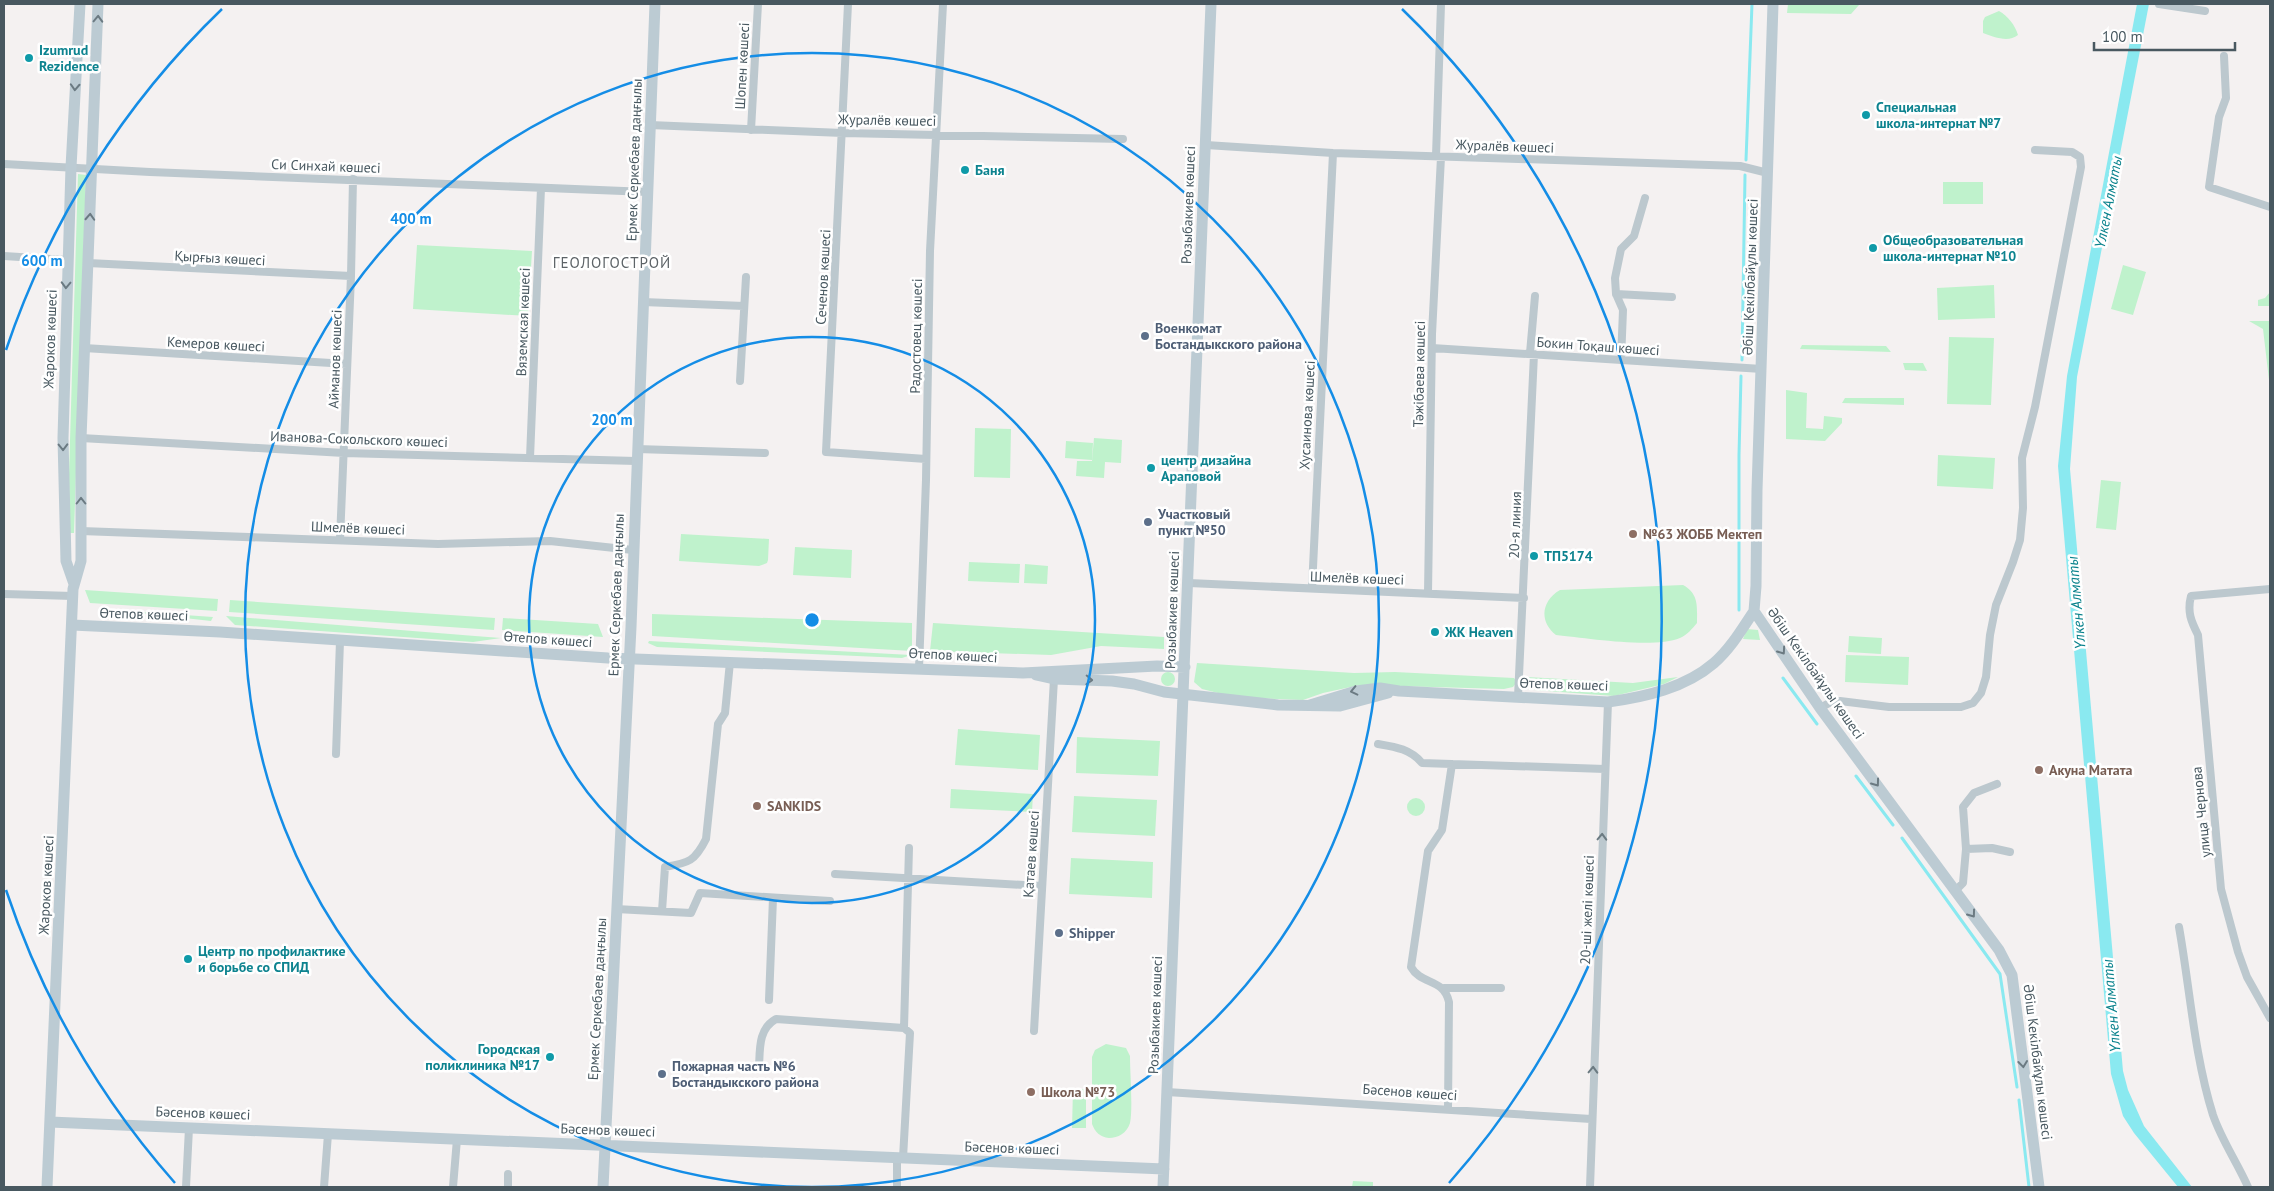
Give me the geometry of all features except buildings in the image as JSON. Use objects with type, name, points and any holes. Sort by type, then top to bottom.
[{"type":"street","name":"Жароков көшесі","points":[[73,590],[66,561],[63,438],[67,260],[80,4]]},
{"type":"street","name":"Жароков көшесі","points":[[47,1187],[73,590],[81,561],[81,438],[98,4]]},
{"type":"street","name":"Ермек Серкебаев даңғылы","points":[[603,1187],[633,550],[655,4]]},
{"type":"street","name":"Шопен көшесі","points":[[751,130],[758,4]]},
{"type":"street","name":"Сеченов көшесі","points":[[848,4],[826,452],[926,459]]},
{"type":"street","name":"Радостовец көшесі","points":[[919,668],[927,503],[926,459],[930,415],[930,251],[943,4]]},
{"type":"street","name":"Розыбакиев көшесі","points":[[1163,1187],[1211,4]]},
{"type":"street","name":"Тәжібаева көшесі","points":[[1428,593],[1441,4]]},
{"type":"street","name":"Әбіш Кекілбайұлы көшесі","points":[[1773,4],[1754,611],[1820,708],[1998,950],[2012,975],[2039,1187]]},
{"type":"street","points":[[2159,4],[2205,11]]},
{"type":"street","points":[[2224,56],[2226,98],[2219,117],[2209,187],[2270,207]]},
{"type":"street","name":"Журалёв көшесі","points":[[650,125],[843,133],[936,133],[1123,138]]},
{"type":"street","name":"Журалёв көшесі","points":[[1206,145],[1332,153],[1740,166],[1768,173]]},
{"type":"street","points":[[1820,708],[1831,702],[1840,701],[1889,707],[1961,707],[1973,702],[1981,693],[1986,677],[1990,635],[1996,605],[2020,540],[2023,508],[2022,458],[2035,407],[2081,167],[2080,157],[2072,152],[2034,150]]},
{"type":"street","name":"Хусаинова көшесі","points":[[1312,588],[1332,153]]},
{"type":"street","name":"Си Синхай көшесі","points":[[4,164],[648,192]]},
{"type":"street","name":"Айманов көшесі","points":[[340,540],[352,276],[353,179]]},
{"type":"street","name":"Вяземская көшесі","points":[[530,458],[541,188]]},
{"type":"street","points":[[1621,360],[1623,310],[1616,294],[1615,278],[1621,249],[1634,236],[1645,198]]},
{"type":"street","points":[[4,256],[67,260]]},
{"type":"street","name":"Қырғыз көшесі","points":[[88,263],[352,276]]},
{"type":"street","points":[[740,382],[746,277]]},
{"type":"street","points":[[1616,294],[1672,297]]},
{"type":"street","name":"20-я линия","points":[[1518,697],[1524,598],[1535,296]]},
{"type":"street","points":[[643,302],[744,306]]},
{"type":"street","name":"Кемеров көшесі","points":[[84,348],[347,364]]},
{"type":"street","name":"Бокин Тоқаш көшесі","points":[[1432,348],[1762,369]]},
{"type":"street","name":"Иванова-Сокольского көшесі","points":[[81,438],[344,452],[530,458],[765,452]]},
{"type":"street","name":"Шмелёв көшесі","points":[[81,531],[438,544],[550,541],[633,550]]},
{"type":"street","name":"Шмелёв көшесі","points":[[1189,583],[1524,598]]},
{"type":"street","points":[[4,594],[73,590]]},
{"type":"street","name":"улица Чернова","points":[[2270,590],[2190,596],[2189,616],[2198,635],[2221,890],[2247,977],[2270,1018]]},
{"type":"street","name":"Өтепов көшесі","points":[[1023,673],[1054,679],[1112,681],[1184,694],[1278,705],[1331,707],[1399,691],[1608,702],[1634,699],[1660,692],[1704,670],[1725,651],[1754,611]]},
{"type":"street","name":"Өтепов көшесі","points":[[72,625],[220,632],[628,658],[730,662],[1023,673],[1156,666],[1185,667]]},
{"type":"street","points":[[336,754],[340,641]]},
{"type":"street","points":[[662,911],[665,867],[684,864],[698,856],[706,839],[718,724],[726,713],[730,662]]},
{"type":"street","name":"Қатаев көшесі","points":[[1034,1031],[1054,679]]},
{"type":"street","name":"20-ші желі көшесі","points":[[1590,1187],[1591,1118],[1608,702]]},
{"type":"street","points":[[1378,744],[1413,753],[1422,763],[1605,769]]},
{"type":"street","points":[[1452,764],[1442,830],[1428,852],[1412,967],[1420,976],[1444,988],[1501,988]]},
{"type":"street","points":[[1955,891],[1964,882],[1966,849],[1963,807],[1974,793],[1997,784]]},
{"type":"street","points":[[904,1028],[909,848]]},
{"type":"street","points":[[1966,849],[1992,848],[2010,852]]},
{"type":"street","points":[[835,874],[1041,886]]},
{"type":"street","points":[[616,909],[691,913],[700,893],[830,901]]},
{"type":"street","points":[[769,1000],[773,898]]},
{"type":"street","points":[[2179,927],[2190,1006],[2213,1114],[2224,1142],[2248,1187]]},
{"type":"street","points":[[1444,988],[1449,1002],[1448,1110]]},
{"type":"street","points":[[759,1068],[760,1041],[767,1024],[776,1019],[904,1028],[910,1033],[897,1187]]},
{"type":"street","name":"Бәсенов көшесі","points":[[1167,1092],[1591,1118]]},
{"type":"street","name":"Бәсенов көшесі","points":[[50,1122],[1164,1169]]},
{"type":"street","points":[[186,1187],[189,1128]]},
{"type":"street","points":[[324,1187],[328,1134]]},
{"type":"street","points":[[453,1187],[457,1139]]},
{"type":"street","points":[[508,1174],[508,1187]]},
{"type":"green space","points":[[1788,4],[1859,5],[1851,14],[1787,13]]},
{"type":"green space","points":[[1999,11],[2011,21],[2018,35],[2005,39],[1983,33],[1985,17]]},
{"type":"green space","points":[[78,174],[86,175],[74,533],[70,533],[69,474]]},
{"type":"green space","points":[[1943,182],[1983,182],[1983,204],[1943,204]]},
{"type":"green space","points":[[417,245],[532,251],[528,316],[413,309]]},
{"type":"green space","points":[[2123,265],[2146,272],[2133,315],[2111,309]]},
{"type":"green space","points":[[1994,285],[1995,318],[1938,320],[1937,288]]},
{"type":"green space","points":[[2270,292],[2269,380],[2263,329],[2249,321],[2269,321],[2269,306],[2258,306],[2258,300],[2265,298]]},
{"type":"green space","points":[[1949,337],[1994,338],[1991,405],[1947,404]]},
{"type":"green space","points":[[1802,345],[1886,346],[1891,352],[1800,349]]},
{"type":"green space","points":[[1903,363],[1923,363],[1927,371],[1905,370]]},
{"type":"green space","points":[[1786,390],[1807,393],[1806,428],[1823,429],[1824,416],[1842,418],[1842,423],[1825,441],[1786,439]]},
{"type":"green space","points":[[1845,398],[1904,398],[1904,405],[1842,403]]},
{"type":"green space","points":[[975,428],[1011,429],[1010,478],[974,477]]},
{"type":"green space","points":[[1094,438],[1122,440],[1121,463],[1105,462],[1104,478],[1076,476],[1077,461],[1092,461]]},
{"type":"green space","points":[[1066,441],[1093,443],[1092,460],[1065,458]]},
{"type":"green space","points":[[1938,455],[1995,458],[1993,489],[1937,486]]},
{"type":"green space","points":[[2101,480],[2121,482],[2116,530],[2096,528]]},
{"type":"green space","points":[[681,534],[769,539],[768,560],[767,563],[759,566],[679,561]]},
{"type":"green space","points":[[795,547],[852,550],[851,578],[793,575]]},
{"type":"green space","points":[[969,562],[1020,564],[1019,583],[968,581]]},
{"type":"green space","points":[[1025,564],[1048,566],[1047,584],[1024,583]]},
{"type":"green space","points":[[1683,585],[1692,592],[1696,601],[1697,623],[1685,635],[1668,641],[1637,643],[1556,635],[1547,624],[1545,618],[1544,612],[1549,600],[1560,590]]},
{"type":"green space","points":[[85,590],[218,599],[217,611],[90,603]]},
{"type":"green space","points":[[230,600],[495,618],[494,630],[229,612]]},
{"type":"green space","points":[[113,610],[213,617],[211,621]]},
{"type":"green space","points":[[652,614],[912,623],[912,651],[652,636]]},
{"type":"green space","points":[[226,616],[501,638],[473,642],[235,625]]},
{"type":"green space","points":[[503,618],[598,624],[603,637],[502,630]]},
{"type":"green space","points":[[933,623],[1164,637],[1164,649],[1101,646],[1051,655],[930,651]]},
{"type":"green space","points":[[1747,629],[1758,630],[1760,640],[1743,639]]},
{"type":"green space","points":[[1849,636],[1882,638],[1881,654],[1848,652]]},
{"type":"green space","points":[[649,641],[911,655],[902,658],[657,647],[648,643]]},
{"type":"green space","points":[[1846,655],[1909,657],[1908,685],[1845,682]]},
{"type":"green space","points":[[1197,663],[1354,673],[1395,672],[1514,678],[1517,682],[1513,687],[1504,689],[1360,685],[1323,693],[1303,700],[1254,698],[1222,694],[1202,689],[1194,682]]},
{"type":"green space","points":[[1165,672],[1171,672],[1175,679],[1171,686],[1165,686],[1161,682],[1161,676]]},
{"type":"green space","points":[[1527,677],[1633,683],[1678,677],[1664,684],[1614,696],[1534,690],[1529,687]]},
{"type":"green space","points":[[958,729],[1040,735],[1038,770],[955,765]]},
{"type":"green space","points":[[1077,737],[1160,741],[1158,776],[1076,773]]},
{"type":"green space","points":[[951,789],[1033,794],[1032,812],[950,808]]},
{"type":"green space","points":[[1074,796],[1157,800],[1155,836],[1072,832]]},
{"type":"green space","points":[[1416,798],[1422,801],[1425,807],[1422,813],[1416,816],[1410,813],[1407,807],[1410,801]]},
{"type":"green space","points":[[1071,858],[1153,862],[1152,898],[1069,894]]},
{"type":"green space","points":[[1106,1044],[1126,1048],[1130,1056],[1131,1117],[1129,1127],[1122,1134],[1109,1138],[1098,1134],[1092,1124],[1092,1057],[1095,1050]]},
{"type":"green space","points":[[1073,1089],[1086,1089],[1086,1128],[1072,1128]]},
{"type":"green space","points":[[1353,1181],[1373,1182],[1373,1187],[1352,1187]]},
{"type":"water","name":"Үлкен Алматы","points":[[2137,4],[2149,4],[2077,377],[2070,469],[2123,1071],[2128,1090],[2144,1126],[2192,1187],[2178,1187],[2134,1133],[2123,1116],[2111,1074],[2058,466],[2067,376]]},
{"type":"waterway","points":[[1746,160],[1752,4]]},
{"type":"waterway","points":[[1742,360],[1745,175]]},
{"type":"waterway","points":[[1739,610],[1741,376]]},
{"type":"waterway","points":[[1783,678],[1817,724]]},
{"type":"waterway","points":[[1856,776],[1893,825]]},
{"type":"waterway","points":[[1902,838],[2000,974],[2017,1087]]},
{"type":"waterway","points":[[2019,1100],[2029,1187]]},
{"type":"place","name":"Izumrud Rezidence","points":[[29,58]]},
{"type":"place","name":"Специальная школа-интернат №7","points":[[1866,115]]},
{"type":"place","name":"Баня","points":[[965,170]]},
{"type":"place","name":"Общеобразовательная школа-интернат №10","points":[[1873,248]]},
{"type":"place","name":"Военкомат Бостандыкского района","points":[[1145,336]]},
{"type":"place","name":"центр дизайна Араповой","points":[[1151,468]]},
{"type":"place","name":"Участковый пункт №50","points":[[1148,522]]},
{"type":"place","name":"№63 ЖОББ Мектеп","points":[[1633,534]]},
{"type":"place","name":"ТП5174","points":[[1534,556]]},
{"type":"place","name":"ЖК Heaven","points":[[1435,632]]},
{"type":"place","name":"Акуна Матата","points":[[2039,770]]},
{"type":"place","name":"SANKIDS","points":[[757,806]]},
{"type":"place","name":"Shipper","points":[[1059,933]]},
{"type":"place","name":"Центр по профилактике и борьбе со СПИД","points":[[188,959]]},
{"type":"place","name":"Городская поликлиника №17","points":[[550,1057]]},
{"type":"place","name":"Пожарная часть №6 Бостандыкского района","points":[[662,1074]]},
{"type":"place","name":"Школа №73","points":[[1031,1092]]},
{"type":"district","name":"ГЕОЛОГОСТРОЙ","points":[[612,262]]}]
